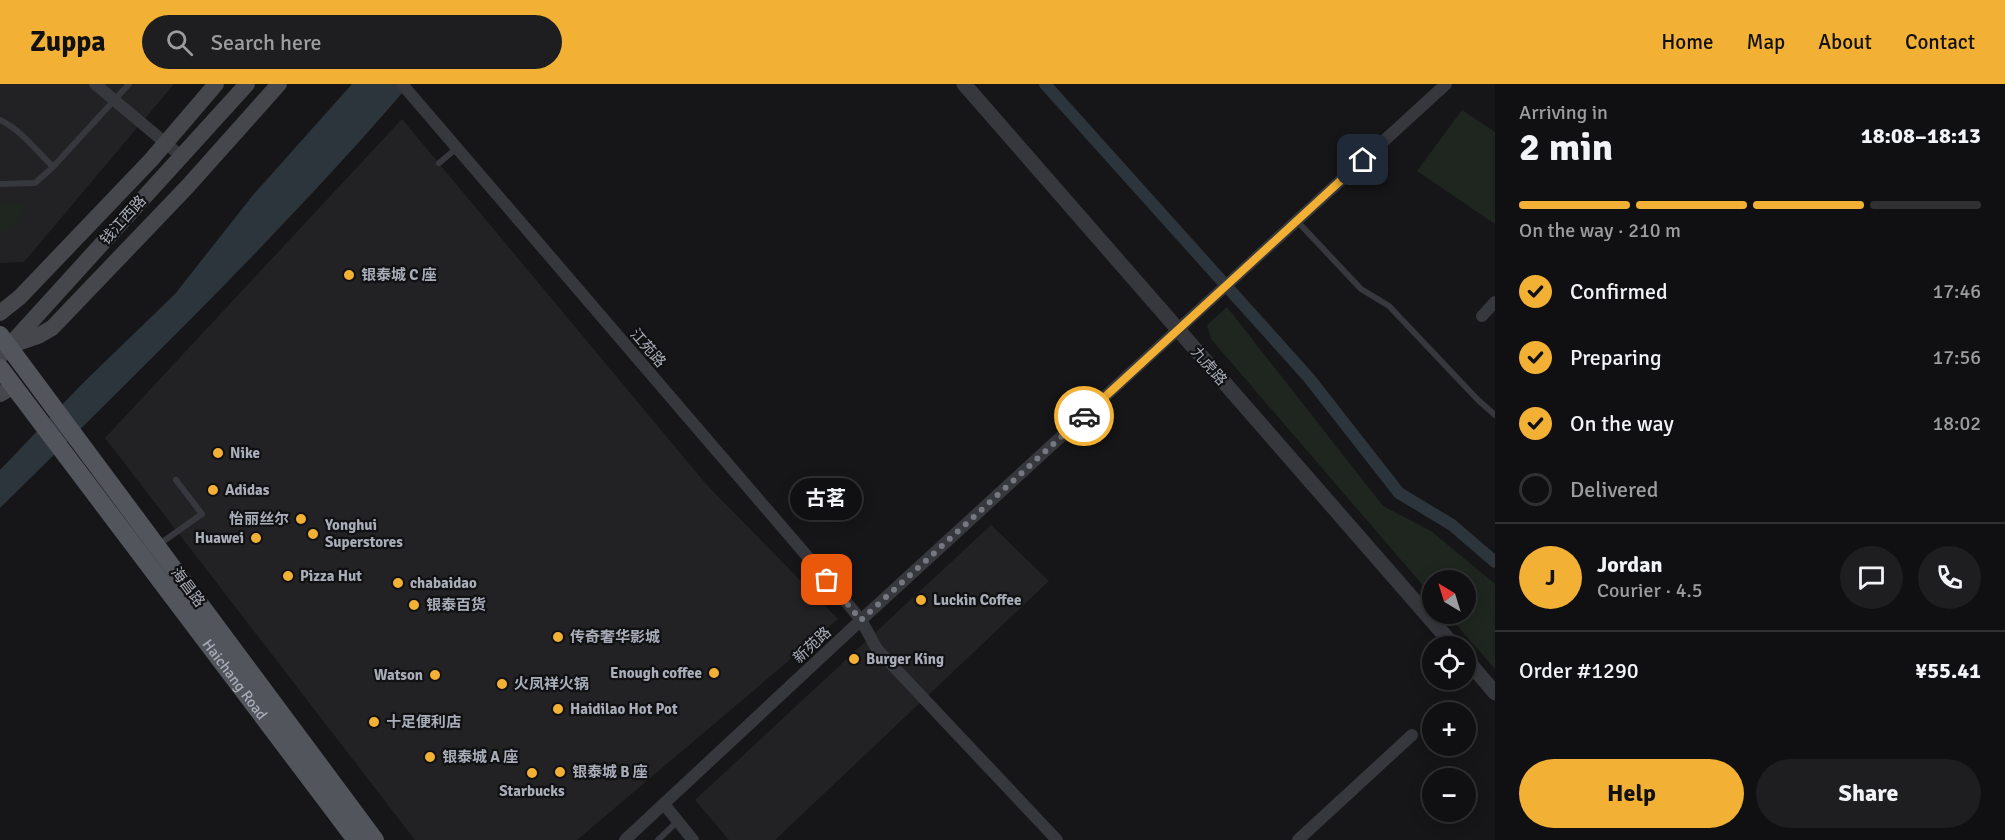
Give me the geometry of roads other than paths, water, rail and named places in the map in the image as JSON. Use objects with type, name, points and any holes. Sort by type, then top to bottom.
[{"type":"main road","points":[[0,314],[20,297],[150,160],[216,84]]},
{"type":"main road","name":"钱江西路","points":[[3,346],[247,84]]},
{"type":"main road","points":[[3,346],[38,336],[52,328],[187,187],[279,84]]},
{"type":"main road","points":[[150,160],[165,154],[181,156]]},
{"type":"main road","name":"海昌路","points":[[3,346],[45,412],[70,460]]},
{"type":"main road","name":"海昌路","points":[[0,368],[7,390],[45,412],[86,450],[375,840]]},
{"type":"main road","name":"Haichang Road","points":[[70,460],[356,840]]},
{"type":"street","points":[[95,84],[181,156]]},
{"type":"street","name":"江苑路","points":[[402,84],[861,620],[877,648],[1057,840]]},
{"type":"street","name":"九虎路","points":[[964,84],[1445,636]]},
{"type":"street","name":"新苑路","points":[[625,840],[861,620],[1446,84]]},
{"type":"street","points":[[1482,316],[1495,302]]},
{"type":"street","points":[[1476,671],[1495,693]]},
{"type":"street","points":[[1298,840],[1412,735]]},
{"type":"street","points":[[664,804],[693,840]]},
{"type":"lane","points":[[0,184],[35,183],[53,167],[129,84]]},
{"type":"lane","points":[[0,120],[15,130],[53,167]]},
{"type":"lane","points":[[439,163],[457,148]]},
{"type":"lane","points":[[1296,220],[1361,289],[1389,306],[1495,415]]},
{"type":"lane","points":[[157,546],[202,514],[176,480]]},
{"type":"lane","points":[[658,840],[678,821]]},
{"type":"waterway","points":[[1045,84],[1309,378],[1399,493],[1452,525],[1495,562]]},
{"type":"place","name":"银泰城 C 座","points":[[349,275]]},
{"type":"place","name":"Nike","points":[[218,453]]},
{"type":"place","name":"Adidas","points":[[213,490]]},
{"type":"place","name":"怡丽丝尔","points":[[301,519]]},
{"type":"place","name":"Yonghui Superstores","points":[[313,534]]},
{"type":"place","name":"Huawei","points":[[256,538]]},
{"type":"place","name":"Pizza Hut","points":[[288,576]]},
{"type":"place","name":"古茗","points":[[827,580]]},
{"type":"place","name":"chabaidao","points":[[398,583]]},
{"type":"place","name":"Luckin Coffee","points":[[921,600]]},
{"type":"place","name":"银泰百货","points":[[414,605]]},
{"type":"place","name":"传奇奢华影城","points":[[558,637]]},
{"type":"place","name":"Burger King","points":[[854,659]]},
{"type":"place","name":"Enough coffee","points":[[714,673]]},
{"type":"place","name":"Watson","points":[[435,675]]},
{"type":"place","name":"火凤祥火锅","points":[[502,684]]},
{"type":"place","name":"Haidilao Hot Pot","points":[[558,709]]},
{"type":"place","name":"十足便利店","points":[[374,722]]},
{"type":"place","name":"银泰城 A 座","points":[[430,757]]},
{"type":"place","name":"银泰城 B 座","points":[[560,772]]},
{"type":"place","name":"Starbucks","points":[[532,773]]}]
